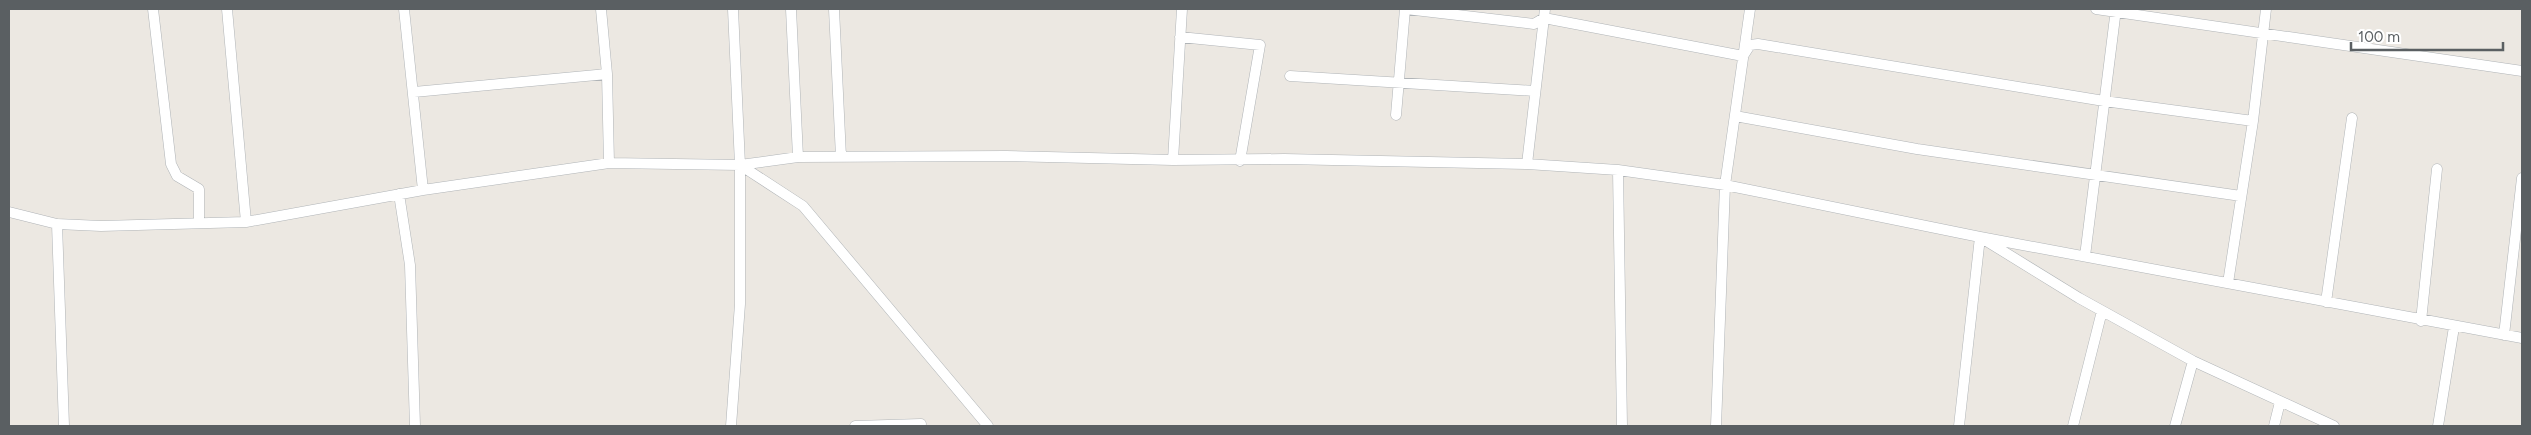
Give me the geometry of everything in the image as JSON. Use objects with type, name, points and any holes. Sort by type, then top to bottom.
[{"type":"street","points":[[153,9],[170,164],[177,176],[199,189],[199,223]]},
{"type":"street","points":[[227,9],[246,222]]},
{"type":"street","points":[[404,9],[423,190]]},
{"type":"street","points":[[601,9],[607,74],[610,163]]},
{"type":"street","points":[[731,426],[740,304],[740,165],[733,9]]},
{"type":"street","points":[[791,9],[798,157]]},
{"type":"street","points":[[834,9],[841,157]]},
{"type":"street","points":[[1172,160],[1182,9]]},
{"type":"street","points":[[1396,115],[1405,9],[1534,24],[1544,13]]},
{"type":"street","points":[[1716,426],[1725,185],[1750,9]]},
{"type":"street","points":[[2096,9],[2116,10],[2522,71]]},
{"type":"street","points":[[2228,283],[2253,121],[2266,9]]},
{"type":"street","points":[[2085,256],[2116,10]]},
{"type":"street","points":[[1544,13],[1743,56]]},
{"type":"street","points":[[1527,164],[1544,13]]},
{"type":"street","points":[[1180,37],[1257,43],[1260,45],[1240,161]]},
{"type":"street","points":[[1743,56],[1750,46],[1758,44],[2104,101],[2253,121]]},
{"type":"street","points":[[414,92],[607,74]]},
{"type":"street","points":[[1290,76],[1535,91]]},
{"type":"street","points":[[1734,116],[1917,149],[2241,196]]},
{"type":"street","points":[[2326,302],[2352,118]]},
{"type":"street","points":[[9,212],[58,224],[101,226],[246,222],[423,190],[610,163],[740,165],[798,157],[1006,156],[1527,164],[1618,170],[1725,185],[1980,237],[2454,327],[2522,338]]},
{"type":"street","points":[[740,165],[803,206],[988,426]]},
{"type":"street","points":[[2421,320],[2437,169]]},
{"type":"street","points":[[1618,170],[1622,426]]},
{"type":"street","points":[[2504,335],[2522,178]]},
{"type":"street","points":[[399,194],[410,265],[416,426]]},
{"type":"street","points":[[58,224],[64,426]]},
{"type":"street","points":[[1980,237],[2102,311],[2193,361],[2334,426]]},
{"type":"street","points":[[1959,426],[1980,237]]},
{"type":"street","points":[[2073,426],[2102,311]]},
{"type":"street","points":[[2438,426],[2454,327]]},
{"type":"street","points":[[2175,426],[2193,361]]},
{"type":"street","points":[[2274,426],[2280,402]]},
{"type":"street","points":[[855,426],[921,424]]}]
